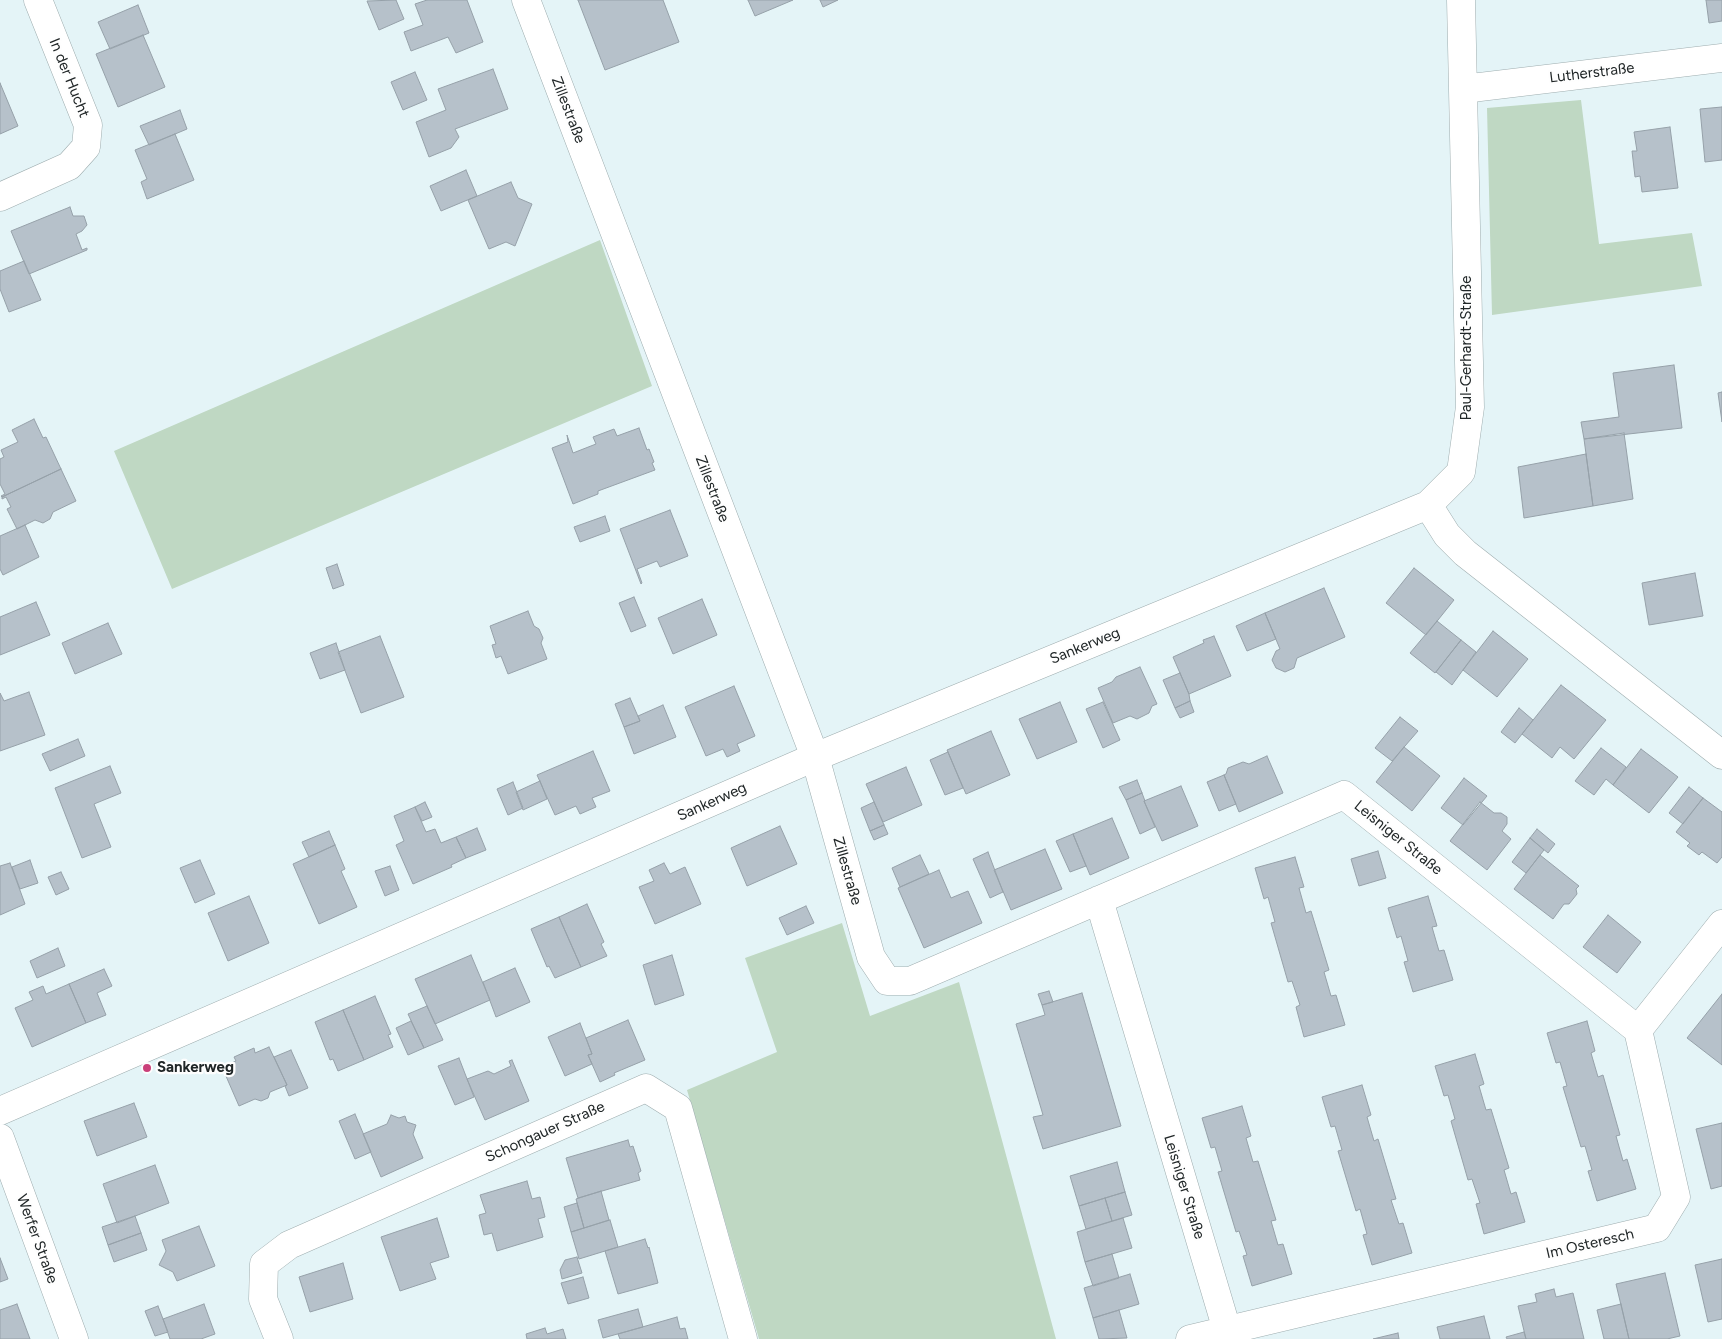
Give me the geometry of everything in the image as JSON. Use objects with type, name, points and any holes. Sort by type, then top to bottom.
[{"type":"street","name":"In der Hucht","points":[[0,197],[70,166],[86,148],[88,125],[38,0]]},
{"type":"street","name":"Zillestraße","points":[[526,0],[815,757],[871,957],[887,981]]},
{"type":"street","name":"Paul-Gerhardt-Straße","points":[[1428,505],[1460,472],[1470,407],[1460,0]]},
{"type":"street","name":"Lutherstraße","points":[[1463,89],[1722,58]]},
{"type":"street","name":"Sankerweg","points":[[0,1111],[815,757],[1428,505]]},
{"type":"street","points":[[1428,505],[1447,535],[1465,553],[1722,755]]},
{"type":"street","name":"Leisniger Straße","points":[[887,981],[910,981],[1344,795],[1638,1030]]},
{"type":"street","name":"Leisniger Straße","points":[[1099,900],[1227,1330]]},
{"type":"street","points":[[1638,1030],[1722,924]]},
{"type":"street","name":"Im Osteresch","points":[[1190,1339],[1657,1228],[1676,1197],[1638,1030]]},
{"type":"street","name":"Schongauer Straße","points":[[279,1339],[263,1299],[264,1264],[289,1245],[646,1088],[678,1108],[743,1339]]},
{"type":"street","name":"Werfer Straße","points":[[0,1138],[74,1339]]},
{"type":"green space","points":[[1581,100],[1599,244],[1692,233],[1702,286],[1492,315],[1487,108]]},
{"type":"green space","points":[[600,240],[652,386],[172,589],[114,451]]},
{"type":"green space","points":[[842,923],[870,1016],[959,982],[1056,1339],[759,1339],[687,1090],[777,1052],[745,958]]},
{"type":"building","points":[[396,0],[404,19],[379,30],[367,1]]},
{"type":"building","points":[[427,0],[467,0],[483,42],[456,53],[448,37],[411,51],[404,32],[423,25],[415,4]]},
{"type":"building","points":[[578,0],[663,0],[679,42],[605,70]]},
{"type":"building","points":[[748,0],[793,0],[755,16]]},
{"type":"building","points":[[820,0],[838,0],[823,7]]},
{"type":"building","points":[[1706,0],[1722,0],[1722,21],[1709,23]]},
{"type":"building","points":[[138,5],[149,33],[110,49],[98,22]]},
{"type":"building","points":[[143,35],[165,87],[118,107],[96,54]]},
{"type":"building","points":[[493,69],[508,109],[455,129],[459,137],[451,148],[429,157],[416,122],[446,110],[438,89]]},
{"type":"building","points":[[415,72],[427,100],[403,110],[391,82]]},
{"type":"building","points":[[0,83],[18,126],[0,134]]},
{"type":"building","points":[[1722,107],[1722,160],[1705,162],[1700,109]]},
{"type":"building","points":[[180,110],[187,129],[149,145],[140,126]]},
{"type":"building","points":[[1670,127],[1678,188],[1642,192],[1640,176],[1635,177],[1632,151],[1637,151],[1634,132]]},
{"type":"building","points":[[175,134],[194,180],[147,199],[141,182],[147,179],[135,150]]},
{"type":"building","points":[[466,170],[477,196],[441,211],[430,186]]},
{"type":"building","points":[[511,182],[518,198],[532,204],[515,246],[506,242],[489,249],[468,200]]},
{"type":"building","points":[[70,207],[73,216],[84,216],[87,225],[76,234],[82,250],[87,248],[87,250],[29,274],[11,231]]},
{"type":"building","points":[[24,261],[41,300],[9,312],[0,289],[0,271]]},
{"type":"building","points":[[1674,365],[1682,428],[1584,439],[1581,422],[1619,417],[1613,373]]},
{"type":"building","points":[[1722,392],[1722,422],[1718,393]]},
{"type":"building","points":[[34,419],[43,438],[46,437],[61,469],[2,497],[5,494],[0,484],[0,459],[4,457],[1,450],[18,442],[12,430]]},
{"type":"building","points":[[639,428],[647,450],[649,449],[654,462],[652,463],[655,470],[598,491],[598,494],[573,504],[552,448],[568,442],[567,435],[573,453],[596,444],[593,437],[614,429],[617,436]]},
{"type":"building","points":[[1624,433],[1633,499],[1593,506],[1584,439]]},
{"type":"building","points":[[1586,454],[1593,506],[1524,518],[1518,467]]},
{"type":"building","points":[[61,469],[76,501],[53,512],[50,519],[43,523],[35,520],[17,529],[7,509],[11,507],[6,497],[2,499],[2,497]]},
{"type":"building","points":[[670,510],[688,556],[660,567],[657,561],[637,569],[641,584],[620,529]]},
{"type":"building","points":[[605,516],[610,531],[580,542],[574,527]]},
{"type":"building","points":[[25,525],[39,557],[3,575],[0,569],[0,536]]},
{"type":"building","points":[[337,564],[344,585],[333,589],[326,568]]},
{"type":"building","points":[[1414,568],[1454,600],[1426,635],[1386,603]]},
{"type":"building","points":[[1695,573],[1703,616],[1649,625],[1642,583]]},
{"type":"building","points":[[1324,588],[1345,637],[1297,658],[1294,668],[1285,672],[1276,668],[1272,660],[1276,651],[1280,649],[1265,613]]},
{"type":"building","points":[[634,597],[646,626],[631,632],[619,603]]},
{"type":"building","points":[[702,599],[717,635],[673,654],[658,618]]},
{"type":"building","points":[[36,602],[50,635],[0,655],[0,617]]},
{"type":"building","points":[[528,611],[534,626],[539,629],[543,638],[541,643],[547,659],[508,674],[501,656],[496,658],[492,645],[496,644],[490,626]]},
{"type":"building","points":[[1265,613],[1276,639],[1247,651],[1236,626]]},
{"type":"building","points":[[1437,621],[1461,640],[1435,673],[1410,653]]},
{"type":"building","points":[[108,623],[122,654],[75,674],[62,643]]},
{"type":"building","points":[[1493,631],[1528,659],[1497,697],[1463,670]]},
{"type":"building","points":[[380,636],[404,697],[361,713],[338,652]]},
{"type":"building","points":[[1214,636],[1231,676],[1189,694],[1173,657],[1204,643],[1203,640]]},
{"type":"building","points":[[1461,640],[1476,652],[1452,685],[1436,672]]},
{"type":"building","points":[[336,643],[345,670],[320,679],[310,653]]},
{"type":"building","points":[[1140,667],[1157,704],[1152,706],[1149,713],[1137,719],[1130,716],[1113,723],[1098,688],[1112,682],[1116,677]]},
{"type":"building","points":[[1180,673],[1190,701],[1175,708],[1163,680]]},
{"type":"building","points":[[1561,685],[1606,720],[1574,759],[1560,747],[1552,758],[1522,734]]},
{"type":"building","points":[[734,686],[755,736],[737,744],[740,751],[727,757],[723,749],[706,756],[685,707]]},
{"type":"building","points":[[29,692],[45,735],[0,751],[0,693],[4,701]]},
{"type":"building","points":[[630,698],[640,721],[624,727],[615,704]]},
{"type":"building","points":[[1190,701],[1194,712],[1180,718],[1175,708]]},
{"type":"building","points":[[1060,702],[1077,742],[1037,759],[1019,719]]},
{"type":"building","points":[[1103,702],[1120,740],[1103,748],[1086,709]]},
{"type":"building","points":[[663,705],[676,737],[634,754],[624,727],[640,721],[638,716]]},
{"type":"building","points":[[1519,708],[1533,720],[1515,743],[1501,732]]},
{"type":"building","points":[[1400,717],[1418,731],[1392,761],[1375,748]]},
{"type":"building","points":[[991,731],[1010,775],[966,794],[947,750]]},
{"type":"building","points":[[78,739],[85,756],[50,771],[42,754]]},
{"type":"building","points":[[1404,747],[1440,776],[1412,811],[1376,782]]},
{"type":"building","points":[[1601,748],[1626,767],[1613,785],[1606,779],[1594,795],[1575,781]]},
{"type":"building","points":[[1641,749],[1678,777],[1649,813],[1613,785]]},
{"type":"building","points":[[593,751],[610,791],[592,798],[596,807],[580,814],[576,806],[555,815],[537,775]]},
{"type":"building","points":[[948,752],[963,788],[945,795],[930,760]]},
{"type":"building","points":[[1267,756],[1283,793],[1239,812],[1224,775],[1228,768],[1243,762],[1249,764]]},
{"type":"building","points":[[110,766],[121,793],[94,804],[111,847],[82,858],[55,788]]},
{"type":"building","points":[[906,767],[922,805],[883,822],[866,784]]},
{"type":"building","points":[[1224,775],[1236,804],[1219,811],[1207,782]]},
{"type":"building","points":[[1464,778],[1487,796],[1463,825],[1441,808]]},
{"type":"building","points":[[1137,780],[1142,793],[1126,800],[1119,787]]},
{"type":"building","points":[[540,781],[547,799],[523,810],[516,792]]},
{"type":"building","points":[[513,782],[523,808],[508,815],[497,789]]},
{"type":"building","points":[[1181,786],[1198,826],[1162,841],[1144,801]]},
{"type":"building","points":[[1689,787],[1703,798],[1683,824],[1669,813]]},
{"type":"building","points":[[1142,793],[1155,827],[1140,834],[1126,800]]},
{"type":"building","points":[[1703,798],[1722,812],[1722,857],[1717,863],[1702,852],[1699,855],[1687,846],[1690,843],[1676,832]]},
{"type":"building","points":[[425,802],[432,817],[422,821],[415,807]]},
{"type":"building","points":[[874,802],[884,825],[870,831],[861,808]]},
{"type":"building","points":[[1480,802],[1494,813],[1501,813],[1507,817],[1507,824],[1502,831],[1511,839],[1487,870],[1450,841]]},
{"type":"building","points":[[415,807],[426,832],[435,829],[441,843],[456,837],[466,858],[451,865],[452,867],[413,884],[396,845],[404,841],[394,816]]},
{"type":"building","points":[[1112,818],[1129,858],[1090,875],[1073,834]]},
{"type":"building","points":[[884,825],[888,834],[874,840],[870,831]]},
{"type":"building","points":[[780,826],[797,864],[747,886],[731,848]]},
{"type":"building","points":[[477,828],[486,850],[466,858],[456,837]]},
{"type":"building","points":[[1537,829],[1555,844],[1548,853],[1530,838]]},
{"type":"building","points":[[329,831],[335,845],[309,857],[302,842]]},
{"type":"building","points":[[1073,834],[1086,866],[1070,872],[1056,841]]},
{"type":"building","points":[[1530,838],[1544,850],[1526,873],[1512,862]]},
{"type":"building","points":[[335,845],[345,869],[341,871],[357,907],[319,924],[293,864]]},
{"type":"building","points":[[1045,849],[1062,889],[1011,910],[994,870]]},
{"type":"building","points":[[1378,851],[1386,878],[1359,886],[1351,859]]},
{"type":"building","points":[[988,852],[1003,892],[990,898],[973,859]]},
{"type":"building","points":[[920,855],[929,874],[900,887],[892,868]]},
{"type":"building","points":[[1540,855],[1579,886],[1576,889],[1577,894],[1569,904],[1564,904],[1553,919],[1514,889]]},
{"type":"building","points":[[1295,857],[1304,887],[1299,888],[1306,913],[1311,911],[1329,970],[1324,972],[1331,996],[1336,995],[1345,1025],[1304,1037],[1296,1007],[1300,1005],[1292,981],[1288,982],[1271,923],[1275,922],[1268,897],[1264,899],[1255,868]]},
{"type":"building","points":[[30,860],[38,883],[20,889],[12,867]]},
{"type":"building","points":[[200,860],[215,894],[195,903],[180,868]]},
{"type":"building","points":[[10,863],[25,904],[0,915],[0,866]]},
{"type":"building","points":[[664,863],[670,874],[685,867],[701,904],[655,924],[639,887],[654,881],[649,870]]},
{"type":"building","points":[[390,866],[399,890],[385,896],[375,871]]},
{"type":"building","points":[[939,870],[951,898],[968,891],[982,923],[924,948],[898,888]]},
{"type":"building","points":[[61,872],[69,889],[56,895],[48,877]]},
{"type":"building","points":[[249,896],[269,943],[228,961],[208,913]]},
{"type":"building","points":[[1428,896],[1437,926],[1432,927],[1439,951],[1444,950],[1453,980],[1413,992],[1404,962],[1408,961],[1401,936],[1397,938],[1388,908]]},
{"type":"building","points":[[587,904],[604,942],[601,944],[607,956],[581,967],[559,917]]},
{"type":"building","points":[[806,906],[814,923],[787,935],[779,918]]},
{"type":"building","points":[[1608,915],[1641,942],[1617,973],[1583,947]]},
{"type":"building","points":[[559,917],[581,967],[555,978],[549,966],[547,967],[531,929]]},
{"type":"building","points":[[58,948],[65,966],[37,978],[30,961]]},
{"type":"building","points":[[471,955],[490,1000],[435,1024],[415,979]]},
{"type":"building","points":[[672,955],[684,995],[655,1005],[643,965]]},
{"type":"building","points":[[515,968],[530,1002],[496,1017],[483,982]]},
{"type":"building","points":[[104,969],[112,986],[97,993],[106,1015],[86,1023],[69,984]]},
{"type":"building","points":[[69,984],[86,1023],[32,1047],[15,1008],[33,1000],[29,992],[43,986],[46,994]]},
{"type":"building","points":[[1049,991],[1053,1002],[1042,1005],[1038,994]]},
{"type":"building","points":[[1082,993],[1121,1126],[1043,1149],[1033,1117],[1043,1115],[1016,1024],[1045,1015],[1042,1005]]},
{"type":"building","points":[[1722,994],[1722,1065],[1687,1038]]},
{"type":"building","points":[[375,996],[391,1034],[388,1035],[393,1047],[364,1060],[343,1010]]},
{"type":"building","points":[[427,1006],[443,1040],[424,1048],[408,1014]]},
{"type":"building","points":[[343,1010],[364,1060],[338,1071],[333,1059],[330,1060],[315,1022]]},
{"type":"building","points":[[628,1020],[645,1060],[614,1073],[615,1075],[600,1082],[588,1055],[592,1054],[586,1038]]},
{"type":"building","points":[[411,1021],[424,1048],[408,1055],[396,1028]]},
{"type":"building","points":[[1587,1021],[1595,1051],[1591,1053],[1598,1077],[1603,1075],[1620,1135],[1616,1136],[1623,1161],[1627,1159],[1636,1189],[1597,1201],[1588,1171],[1592,1170],[1585,1146],[1581,1147],[1563,1087],[1567,1086],[1560,1062],[1556,1063],[1547,1033]]},
{"type":"building","points":[[580,1023],[592,1054],[588,1055],[592,1064],[565,1076],[548,1037]]},
{"type":"building","points":[[269,1047],[287,1085],[270,1092],[268,1098],[261,1101],[255,1099],[239,1106],[222,1067],[236,1061],[234,1057],[254,1048],[255,1053]]},
{"type":"building","points":[[291,1050],[308,1088],[289,1096],[285,1086],[287,1085],[274,1057]]},
{"type":"building","points":[[1475,1054],[1484,1084],[1479,1086],[1486,1110],[1491,1109],[1509,1168],[1504,1170],[1511,1194],[1516,1192],[1525,1222],[1484,1234],[1476,1204],[1480,1203],[1472,1179],[1468,1180],[1451,1121],[1455,1119],[1448,1095],[1444,1096],[1435,1066]]},
{"type":"building","points":[[459,1058],[474,1097],[455,1105],[438,1066]]},
{"type":"building","points":[[512,1060],[529,1101],[485,1120],[467,1079],[488,1071],[494,1074],[511,1066],[509,1061]]},
{"type":"building","points":[[1362,1085],[1371,1115],[1367,1117],[1374,1141],[1378,1139],[1396,1199],[1391,1200],[1399,1224],[1403,1223],[1412,1253],[1372,1265],[1363,1235],[1367,1234],[1360,1209],[1356,1211],[1338,1151],[1342,1150],[1335,1126],[1331,1127],[1322,1097]]},
{"type":"building","points":[[134,1103],[147,1137],[97,1156],[84,1121]]},
{"type":"building","points":[[1242,1106],[1251,1136],[1246,1138],[1253,1162],[1258,1161],[1276,1220],[1271,1221],[1278,1245],[1283,1244],[1292,1274],[1252,1286],[1243,1256],[1247,1255],[1239,1231],[1236,1232],[1218,1172],[1222,1171],[1215,1147],[1211,1148],[1202,1118]]},
{"type":"building","points":[[355,1114],[371,1152],[355,1159],[339,1121]]},
{"type":"building","points":[[391,1115],[399,1118],[405,1116],[407,1122],[416,1125],[413,1134],[423,1158],[381,1177],[363,1134],[387,1124]]},
{"type":"building","points":[[1722,1123],[1722,1186],[1711,1189],[1696,1129]]},
{"type":"building","points":[[628,1140],[630,1147],[633,1146],[641,1171],[638,1173],[640,1180],[578,1198],[566,1158]]},
{"type":"building","points":[[1117,1162],[1125,1192],[1079,1206],[1070,1176]]},
{"type":"building","points":[[155,1165],[169,1203],[117,1223],[103,1184]]},
{"type":"building","points":[[527,1181],[532,1199],[540,1197],[545,1217],[538,1219],[543,1237],[497,1251],[492,1233],[484,1235],[479,1215],[486,1213],[480,1195]]},
{"type":"building","points":[[601,1191],[609,1220],[584,1228],[576,1199]]},
{"type":"building","points":[[1125,1192],[1132,1215],[1112,1221],[1105,1198]]},
{"type":"building","points":[[1105,1198],[1112,1221],[1086,1229],[1079,1206]]},
{"type":"building","points":[[577,1203],[584,1228],[571,1232],[564,1207]]},
{"type":"building","points":[[135,1216],[141,1233],[108,1245],[102,1227]]},
{"type":"building","points":[[437,1218],[449,1257],[430,1263],[436,1279],[400,1291],[381,1237]]},
{"type":"building","points":[[1123,1218],[1132,1248],[1085,1262],[1077,1232]]},
{"type":"building","points":[[610,1220],[618,1247],[579,1259],[571,1232]]},
{"type":"building","points":[[199,1226],[215,1266],[177,1281],[173,1272],[159,1265],[166,1251],[162,1240]]},
{"type":"building","points":[[141,1233],[147,1250],[114,1262],[108,1245]]},
{"type":"building","points":[[645,1239],[649,1247],[658,1283],[618,1294],[605,1251]]},
{"type":"building","points":[[1112,1254],[1119,1278],[1093,1286],[1085,1262]]},
{"type":"building","points":[[577,1257],[582,1273],[562,1279],[560,1270],[565,1260]]},
{"type":"building","points":[[0,1258],[8,1279],[0,1282]]},
{"type":"building","points":[[1722,1259],[1722,1319],[1708,1322],[1695,1265]]},
{"type":"building","points":[[343,1263],[353,1299],[310,1312],[299,1277]]},
{"type":"building","points":[[1665,1273],[1680,1336],[1667,1339],[1629,1339],[1616,1284]]},
{"type":"building","points":[[1130,1274],[1139,1304],[1093,1318],[1084,1288]]},
{"type":"building","points":[[583,1277],[589,1298],[568,1304],[561,1283]]},
{"type":"building","points":[[1554,1289],[1556,1297],[1573,1293],[1584,1339],[1526,1339],[1518,1306],[1537,1302],[1535,1294]]},
{"type":"building","points":[[17,1304],[30,1339],[0,1339],[0,1310]]},
{"type":"building","points":[[204,1304],[215,1334],[201,1339],[170,1339],[163,1319]]},
{"type":"building","points":[[1621,1304],[1629,1339],[1604,1339],[1597,1310]]},
{"type":"building","points":[[158,1306],[168,1332],[155,1336],[145,1311]]},
{"type":"building","points":[[638,1309],[643,1327],[603,1338],[598,1320]]},
{"type":"building","points":[[1119,1310],[1127,1338],[1099,1339],[1093,1318]]},
{"type":"building","points":[[1484,1316],[1490,1339],[1440,1339],[1437,1327]]},
{"type":"building","points":[[677,1317],[680,1329],[685,1328],[688,1339],[620,1339],[618,1334]]},
{"type":"building","points":[[545,1328],[547,1334],[563,1329],[566,1339],[527,1339],[526,1334]]},
{"type":"building","points":[[1524,1332],[1526,1339],[1507,1339],[1506,1337]]},
{"type":"building","points":[[1398,1333],[1399,1339],[1373,1339]]},
{"type":"place","name":"Sankerweg","points":[[147,1068]]}]
